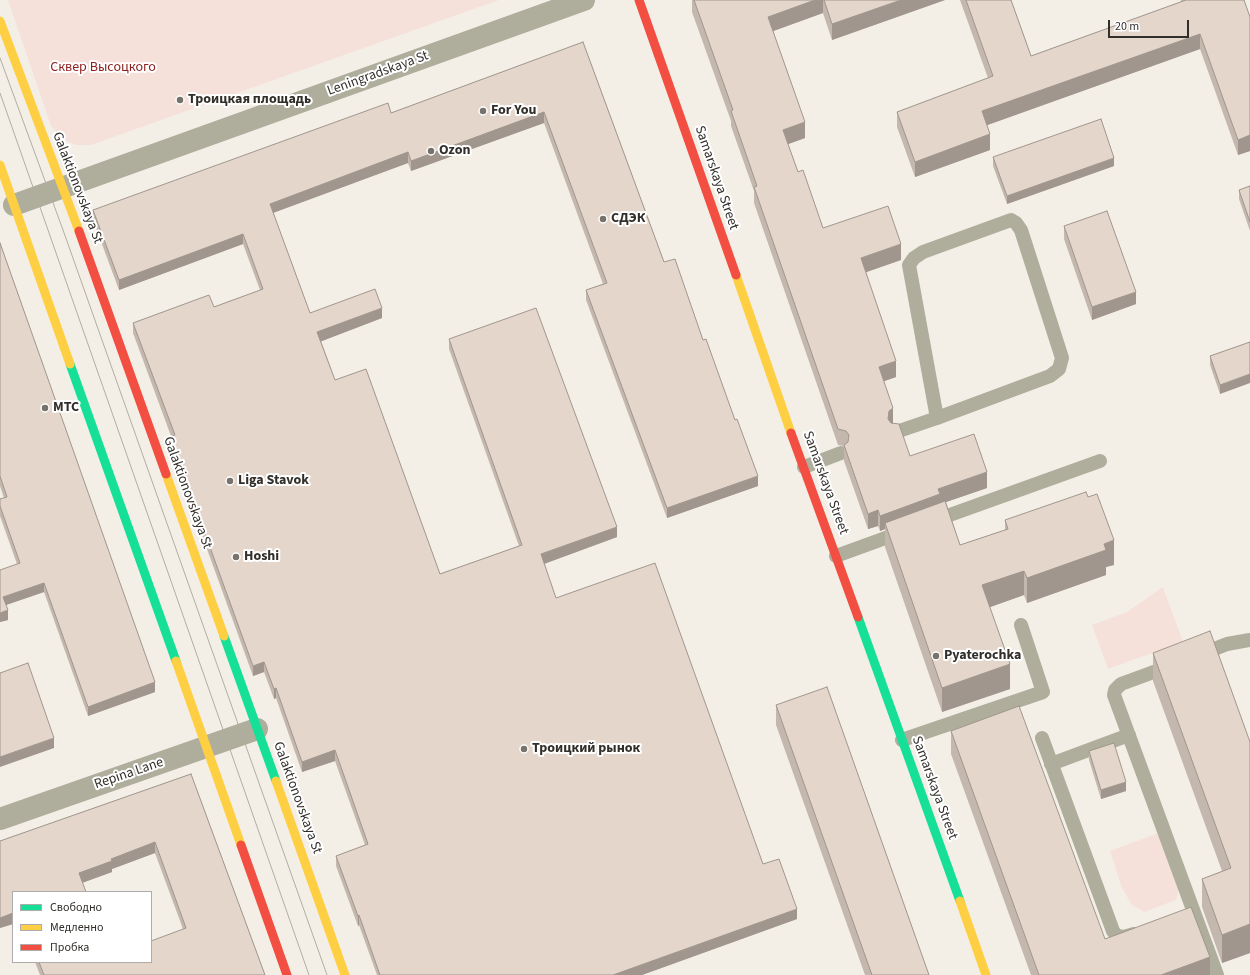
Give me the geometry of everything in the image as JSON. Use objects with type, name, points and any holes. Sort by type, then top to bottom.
[{"type":"main road","name":"Samarskaya Street","points":[[639,0],[986,975]]},
{"type":"main road","name":"Galaktionovskaya St","points":[[0,22],[45,144],[63,187],[345,975]]},
{"type":"main road","points":[[0,165],[287,975]]},
{"type":"street","name":"Leningradskaya St","points":[[14,205],[584,0]]},
{"type":"street","name":"Repina Lane","points":[[0,819],[257,728]]},
{"type":"lane","points":[[896,432],[937,418],[1050,376],[1059,369],[1062,358],[1023,237],[1016,223],[1010,220],[923,252],[914,258],[909,265],[937,418]]},
{"type":"lane","points":[[804,466],[841,453]]},
{"type":"lane","points":[[836,556],[1100,461]]},
{"type":"lane","points":[[902,740],[1043,692],[1021,625]]},
{"type":"lane","points":[[1217,975],[1114,695],[1121,684],[1228,644],[1250,640]]},
{"type":"lane","points":[[1051,764],[1129,736]]},
{"type":"lane","points":[[1042,738],[1113,931],[1117,936],[1124,937],[1145,930]]},
{"type":"lane","points":[[1180,918],[1195,913]]},
{"type":"green space","name":"Сквер Высоцкого","points":[[8,0],[499,0],[91,145],[75,145],[64,139],[51,126]]},
{"type":"green space","points":[[1163,587],[1183,642],[1108,669],[1092,625],[1127,612]]},
{"type":"green space","points":[[1161,832],[1180,885],[1176,900],[1144,912],[1132,905],[1122,888],[1110,851]]},
{"type":"building","points":[[694,0],[815,0],[768,17],[805,122],[783,130],[798,172],[803,170],[823,228],[888,206],[901,244],[861,258],[896,361],[879,367],[893,408],[889,411],[888,419],[891,423],[899,424],[910,456],[974,434],[987,472],[938,489],[940,494],[880,516],[878,510],[868,514],[844,445],[848,442],[849,435],[846,431],[838,429],[754,187],[757,186],[731,111],[733,110]]},
{"type":"building","points":[[824,0],[901,0],[832,24]]},
{"type":"building","points":[[966,0],[1011,0],[1031,56],[1186,0],[1244,0],[1250,17],[1250,135],[1238,140],[1200,34],[982,111],[990,134],[915,162],[897,112],[993,76]]},
{"type":"building","points":[[583,42],[664,262],[675,259],[703,340],[706,339],[735,420],[737,419],[758,476],[667,508],[586,290],[607,283],[544,112],[411,161],[408,152],[270,204],[310,313],[375,289],[382,308],[317,332],[335,380],[366,369],[440,574],[522,545],[449,339],[536,308],[617,527],[541,554],[556,598],[655,563],[763,864],[779,859],[797,909],[613,975],[380,975],[336,856],[368,844],[335,750],[302,762],[276,688],[274,689],[264,662],[253,666],[170,437],[175,435],[133,323],[209,295],[214,307],[263,289],[243,234],[119,280],[93,210],[388,103],[391,113]]},
{"type":"building","points":[[1101,119],[1114,158],[1007,196],[993,157]]},
{"type":"building","points":[[1250,186],[1250,222],[1239,190]]},
{"type":"building","points":[[1107,211],[1136,292],[1092,307],[1064,226]]},
{"type":"building","points":[[0,243],[155,682],[88,707],[44,583],[3,597],[8,610],[0,613],[0,570],[20,563],[0,506],[0,499],[7,497],[0,476]]},
{"type":"building","points":[[1250,342],[1250,374],[1220,385],[1210,356]]},
{"type":"building","points":[[1086,492],[1088,497],[1097,494],[1114,540],[1104,544],[1106,550],[1027,578],[1024,571],[982,585],[1010,664],[942,688],[885,523],[945,501],[960,545],[1008,529],[1005,520]]},
{"type":"building","points":[[1210,631],[1250,742],[1250,924],[1222,935],[1202,879],[1231,868],[1153,653]]},
{"type":"building","points":[[28,663],[54,738],[0,757],[0,673]]},
{"type":"building","points":[[827,687],[929,975],[872,975],[776,705]]},
{"type":"building","points":[[1019,706],[1105,939],[1191,907],[1210,957],[1161,975],[1039,975],[951,731]]},
{"type":"building","points":[[1114,743],[1126,782],[1101,790],[1089,751]]},
{"type":"building","points":[[191,774],[265,975],[44,975],[39,963],[152,963],[152,941],[186,928],[155,842],[111,859],[112,861],[79,873],[86,891],[12,891],[12,913],[0,918],[0,841]]},
{"type":"tram line","points":[[0,58],[63,230],[327,975]]},
{"type":"tram line","points":[[0,93],[309,975]]},
{"type":"traffic: fast","points":[[70,364],[176,661]]},
{"type":"traffic: fast","points":[[858,617],[960,901]]},
{"type":"traffic: fast","points":[[224,636],[276,781]]},
{"type":"traffic: slow","points":[[0,21],[79,231]]},
{"type":"traffic: slow","points":[[0,165],[70,364]]},
{"type":"traffic: slow","points":[[736,275],[791,433]]},
{"type":"traffic: slow","points":[[166,474],[224,636]]},
{"type":"traffic: slow","points":[[176,661],[241,845]]},
{"type":"traffic: slow","points":[[276,781],[345,975]]},
{"type":"traffic: slow","points":[[960,901],[986,975]]},
{"type":"traffic: jam","points":[[639,0],[736,275]]},
{"type":"traffic: jam","points":[[79,231],[166,474]]},
{"type":"traffic: jam","points":[[791,433],[858,617]]},
{"type":"traffic: jam","points":[[241,845],[287,975]]},
{"type":"place","name":"Троицкая площадь","points":[[180,100]]},
{"type":"place","name":"For You","points":[[483,111]]},
{"type":"place","name":"Ozon","points":[[431,151]]},
{"type":"place","name":"СДЭК","points":[[603,219]]},
{"type":"place","name":"МТС","points":[[45,408]]},
{"type":"place","name":"Liga Stavok","points":[[230,481]]},
{"type":"place","name":"Hoshi","points":[[236,557]]},
{"type":"place","name":"Pyaterochka","points":[[936,656]]},
{"type":"place","name":"Троицкий рынок","points":[[524,749]]}]
